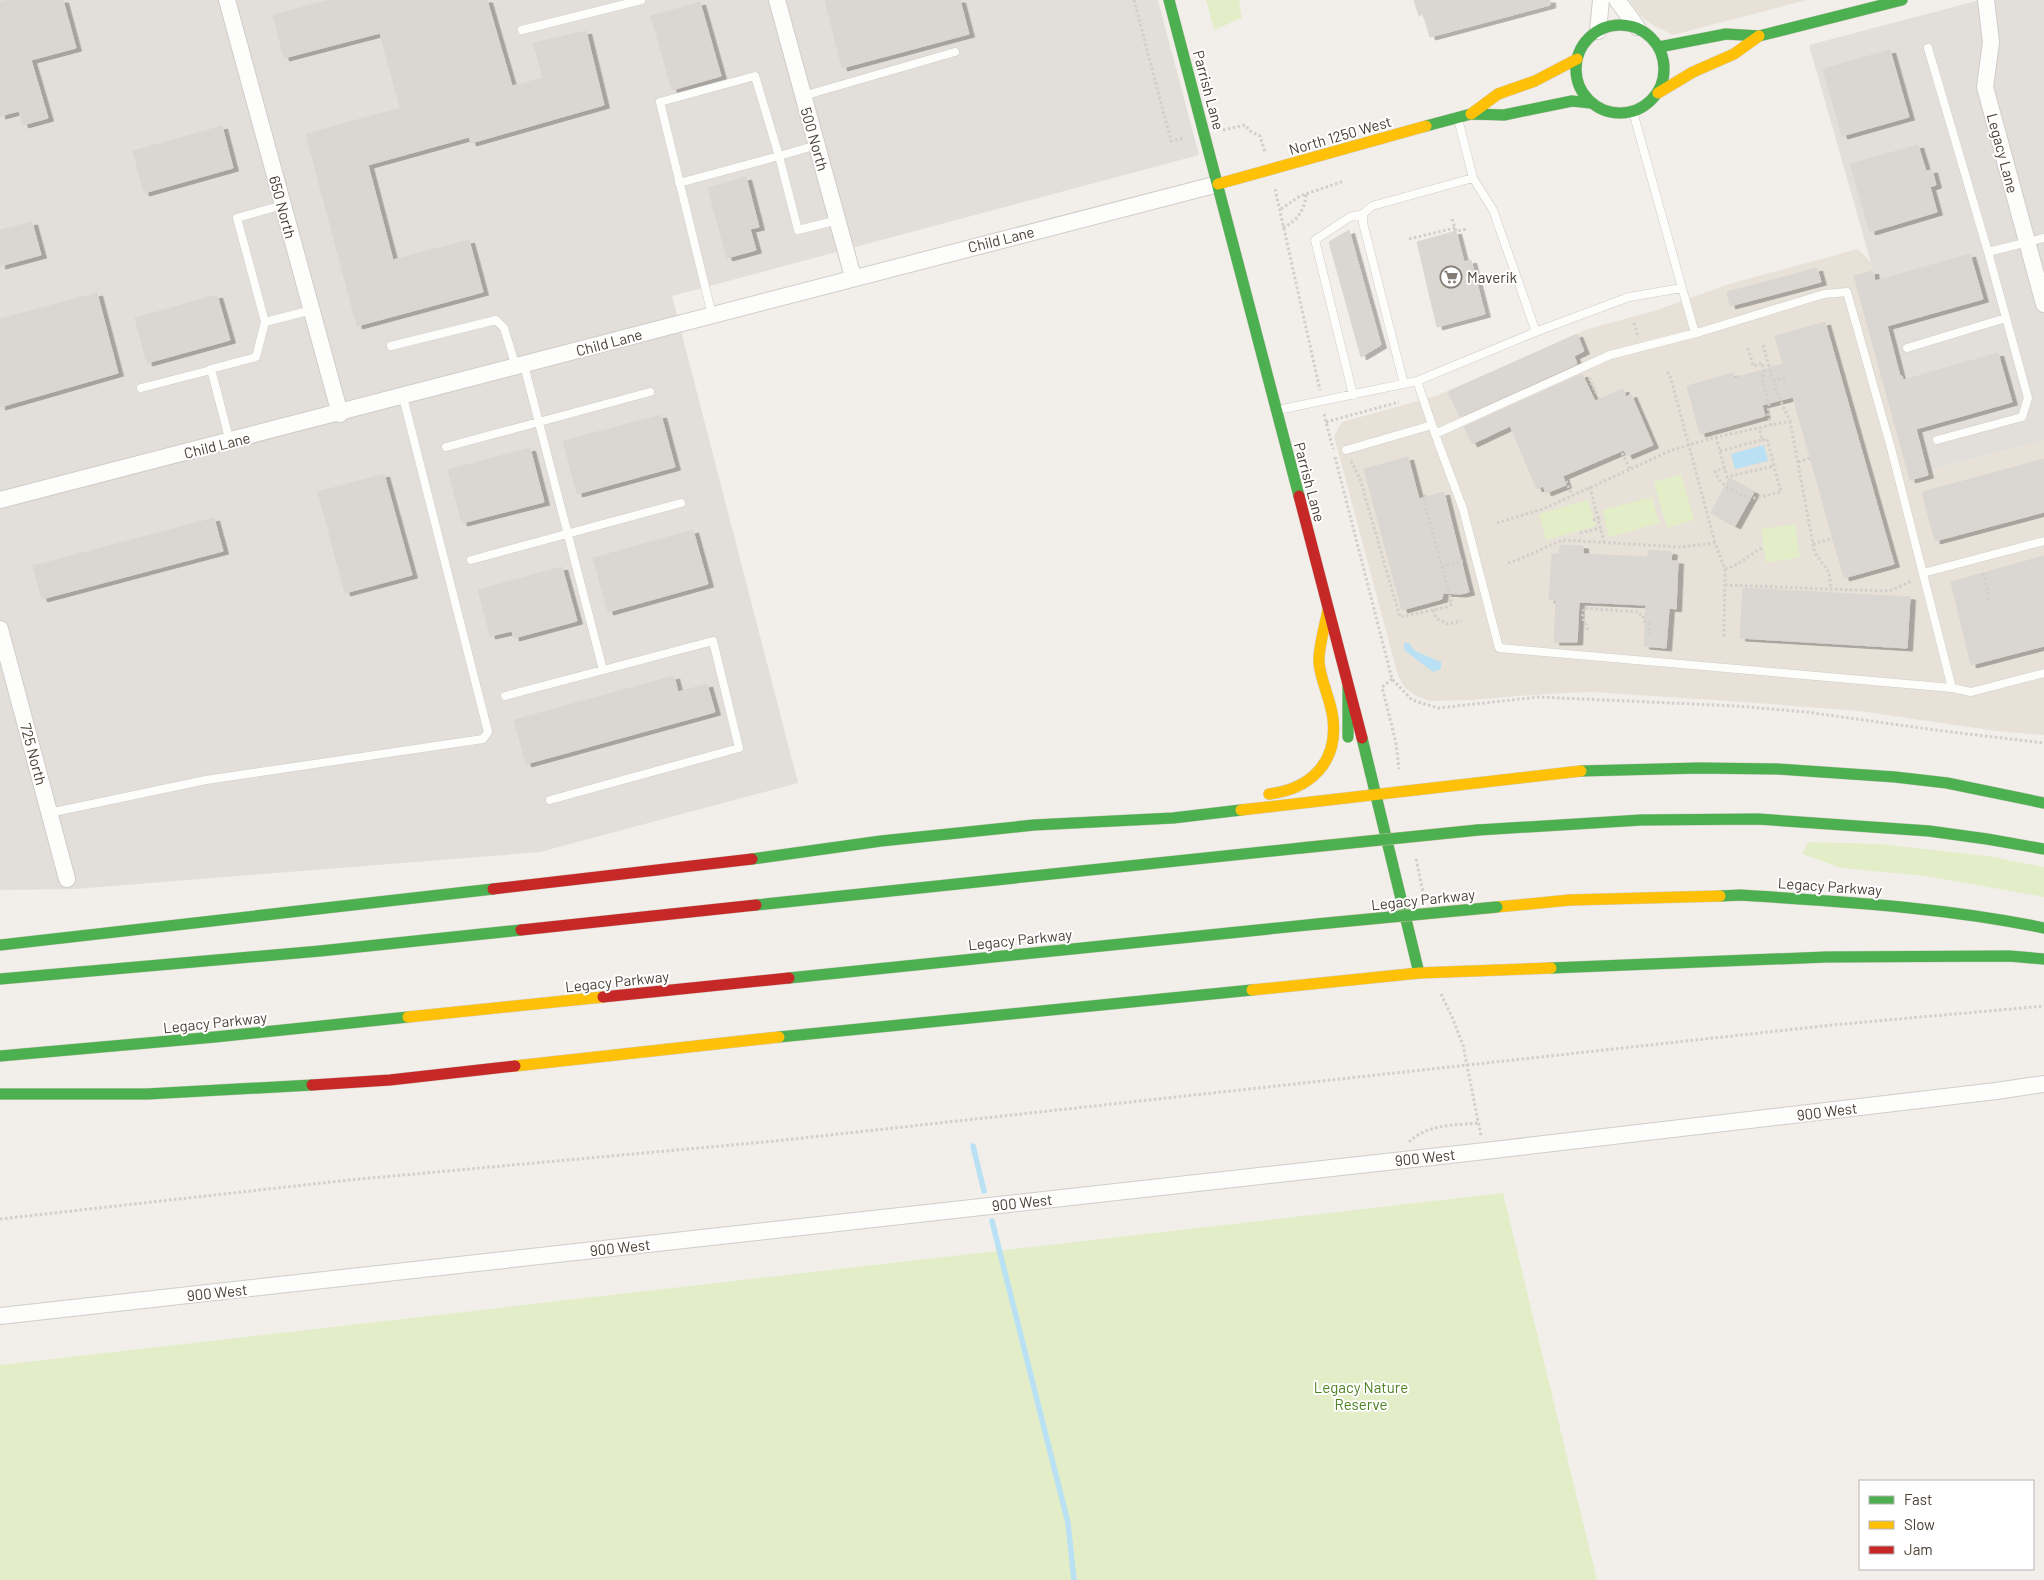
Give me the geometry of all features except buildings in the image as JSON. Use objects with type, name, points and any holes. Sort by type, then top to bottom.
[{"type":"main road","name":"Parrish Lane","points":[[1170,0],[1376,794],[1419,973]]},
{"type":"main road","points":[[1659,46],[1726,34],[1759,36],[1902,0]]},
{"type":"main road","points":[[1627,25],[1637,27],[1654,39],[1659,46],[1665,68],[1663,84],[1647,105],[1633,112],[1619,114],[1603,110],[1591,102],[1578,84],[1577,59],[1584,42],[1598,30],[1607,26],[1627,25]]},
{"type":"main road","points":[[1658,93],[1693,72],[1734,54],[1759,36]]},
{"type":"main road","name":"North 1250 West","points":[[1471,114],[1498,94],[1535,81],[1577,59]]},
{"type":"main road","name":"North 1250 West","points":[[1218,184],[1471,114],[1504,115],[1572,101],[1591,102]]},
{"type":"main road","points":[[1261,796],[1287,792],[1313,778],[1327,759],[1331,744],[1333,720],[1319,662],[1328,610]]},
{"type":"main road","points":[[1346,750],[1348,738],[1348,686]]},
{"type":"main road","points":[[1034,825],[1173,818],[1575,771],[1699,768],[1777,769],[1895,777],[1938,782],[2044,803]]},
{"type":"main road","points":[[1302,802],[1315,796],[1325,788]]},
{"type":"main road","points":[[0,945],[737,860],[881,841],[1034,825],[1243,798]]},
{"type":"main road","points":[[0,979],[320,950],[1478,830],[1650,820],[1741,818],[1837,823],[1928,831],[2044,849]]},
{"type":"main road","name":"Legacy Parkway","points":[[0,1056],[215,1037],[1570,900],[1741,894],[1881,904],[2006,920],[2044,928]]},
{"type":"main road","points":[[0,1094],[147,1094],[390,1080],[702,1045],[1419,973],[1826,957],[2010,956],[2044,959]]},
{"type":"street","name":"650 North","points":[[227,0],[340,414]]},
{"type":"street","name":"500 North","points":[[777,0],[853,277]]},
{"type":"street","points":[[1598,30],[1601,0]]},
{"type":"street","points":[[1618,0],[1637,27]]},
{"type":"street","name":"Legacy Lane","points":[[1986,0],[1991,42],[1985,87],[2044,304]]},
{"type":"street","name":"Child Lane","points":[[0,500],[340,414],[853,277],[1218,184]]},
{"type":"street","name":"725 North","points":[[0,629],[67,879]]},
{"type":"street","name":"900 West","points":[[0,1316],[1389,1162],[2044,1084]]},
{"type":"lane","points":[[522,30],[641,0]]},
{"type":"lane","points":[[1928,48],[1988,252],[2028,398],[2022,417],[1937,440]]},
{"type":"lane","points":[[803,96],[955,52]]},
{"type":"lane","points":[[712,315],[660,102],[756,76],[798,230],[838,220]]},
{"type":"lane","points":[[1633,112],[1695,334]]},
{"type":"lane","points":[[1457,118],[1473,178],[1493,210],[1536,332]]},
{"type":"lane","points":[[679,182],[817,145]]},
{"type":"lane","points":[[1353,394],[1315,240],[1350,217],[1363,214],[1372,206],[1473,178]]},
{"type":"lane","points":[[141,388],[256,356],[265,322],[237,218],[283,206]]},
{"type":"lane","points":[[1363,214],[1363,223],[1404,384]]},
{"type":"lane","points":[[1988,252],[2044,238]]},
{"type":"lane","points":[[1276,411],[1417,381],[1536,332],[1630,297],[1682,288]]},
{"type":"lane","points":[[1346,450],[1433,429],[1610,355],[1695,334],[1824,294],[1847,292],[1891,448],[1952,688]]},
{"type":"lane","points":[[265,322],[312,310]]},
{"type":"lane","points":[[1907,348],[2006,318]]},
{"type":"lane","points":[[391,346],[496,320],[504,328],[520,366],[538,422],[603,670]]},
{"type":"lane","points":[[211,370],[230,442]]},
{"type":"lane","points":[[1417,381],[1463,509],[1499,648],[1952,688],[1971,692],[2044,672]]},
{"type":"lane","points":[[446,447],[650,392]]},
{"type":"lane","points":[[49,813],[206,780],[483,739],[487,736],[488,732],[403,397]]},
{"type":"lane","points":[[471,560],[681,503]]},
{"type":"lane","points":[[1923,573],[2044,541]]},
{"type":"lane","points":[[505,696],[713,641],[739,748],[550,800]]},
{"type":"path","points":[[1134,0],[1172,141],[1176,140]]},
{"type":"path","points":[[1239,126],[1245,125],[1250,131],[1260,136],[1261,141]]},
{"type":"path","points":[[1281,209],[1288,202],[1306,194],[1344,181]]},
{"type":"path","points":[[1283,228],[1292,224],[1301,213],[1306,194]]},
{"type":"path","points":[[1279,202],[1283,228],[1319,384]]},
{"type":"path","points":[[1452,219],[1456,231],[1468,229]]},
{"type":"path","points":[[1409,239],[1455,228]]},
{"type":"path","points":[[1634,323],[1638,337]]},
{"type":"path","points":[[1763,344],[1773,381],[1790,421],[1815,553],[1829,572],[1831,589]]},
{"type":"path","points":[[1748,348],[1753,366],[1762,363],[1764,370],[1762,378],[1769,404],[1768,414],[1771,426]]},
{"type":"path","points":[[1667,372],[1670,375],[1715,543],[1725,569],[1724,637]]},
{"type":"path","points":[[1589,376],[1596,393]]},
{"type":"path","points":[[1773,381],[1787,377]]},
{"type":"path","points":[[1326,422],[1400,402]]},
{"type":"path","points":[[1497,523],[1542,509],[1630,468],[1688,444],[1790,421]]},
{"type":"path","points":[[1759,428],[1762,440]]},
{"type":"path","points":[[1716,438],[1727,477]]},
{"type":"path","points":[[1720,450],[1767,439],[1781,492],[1750,499],[1725,486],[1718,480],[1715,471],[1725,468]]},
{"type":"path","points":[[1622,454],[1630,468]]},
{"type":"path","points":[[1798,462],[1810,458]]},
{"type":"path","points":[[1350,460],[1360,478],[1400,617],[1448,607],[1452,604],[1423,497],[1428,495]]},
{"type":"path","points":[[1718,480],[1774,466]]},
{"type":"path","points":[[1566,481],[1572,495]]},
{"type":"path","points":[[1590,487],[1604,542]]},
{"type":"path","points":[[1593,520],[1603,517]]},
{"type":"path","points":[[1580,533],[1601,528]]},
{"type":"path","points":[[1813,544],[1833,538]]},
{"type":"path","points":[[1508,563],[1562,540],[1681,547],[1715,543]]},
{"type":"path","points":[[1725,569],[1740,563],[1764,547]]},
{"type":"path","points":[[1442,567],[1462,561]]},
{"type":"path","points":[[1983,573],[1988,590],[1988,602]]},
{"type":"path","points":[[1725,584],[1883,591],[1892,590],[1916,579]]},
{"type":"path","points":[[1588,630],[1582,617],[1584,608],[1638,612],[1643,615],[1644,621],[1649,623],[1649,634]]},
{"type":"path","points":[[1433,610],[1436,618],[1448,624],[1462,620]]},
{"type":"path","points":[[1438,989],[1463,1045],[1485,1151]]},
{"type":"path","points":[[0,1219],[349,1180],[775,1141],[1822,1026],[2044,1006]]},
{"type":"path","points":[[1389,1162],[1411,1139],[1424,1131],[1438,1127],[1479,1123]]},
{"type":"shaded area","points":[[0,0],[1158,0],[1199,155],[672,296],[798,783],[540,852],[75,889],[0,890]]},
{"type":"shaded area","points":[[1629,0],[1807,0],[1673,35],[1653,25],[1641,16]]},
{"type":"shaded area","points":[[1980,0],[2044,0],[2044,440],[1930,470],[1809,45]]},
{"type":"shaded area","points":[[1858,249],[1871,262],[1930,470],[2044,440],[2044,735],[1997,731],[1859,711],[1592,692],[1431,701],[1418,697],[1405,688],[1398,676],[1334,436],[1342,422],[1436,396],[1588,329],[1657,310],[1729,284]]},
{"type":"green space","points":[[1206,0],[1239,0],[1242,18],[1214,30]]},
{"type":"green space","points":[[1681,474],[1694,520],[1667,528],[1654,482]]},
{"type":"green space","points":[[1652,497],[1659,523],[1609,537],[1602,510]]},
{"type":"green space","points":[[1588,500],[1596,526],[1546,540],[1539,514]]},
{"type":"green space","points":[[1795,524],[1800,557],[1766,563],[1761,529]]},
{"type":"green space","points":[[1808,842],[1880,844],[1987,856],[2044,867],[2044,897],[1926,876],[1841,868],[1802,854]]},
{"type":"green space","name":"Legacy Nature Reserve","points":[[1503,1193],[1597,1580],[0,1580],[0,1365]]},
{"type":"water","points":[[1764,445],[1768,461],[1735,469],[1731,454]]},
{"type":"water","points":[[1404,643],[1409,643],[1415,651],[1441,662],[1441,669],[1433,672],[1404,650]]},
{"type":"waterway","points":[[973,1146],[984,1191]]},
{"type":"waterway","points":[[992,1221],[1068,1523],[1074,1580]]},
{"type":"traffic: fast","points":[[1169,0],[1299,496]]},
{"type":"traffic: fast","points":[[1659,47],[1726,34],[1759,36],[1902,0]]},
{"type":"traffic: fast","points":[[1620,25],[1637,28],[1645,32],[1657,44],[1661,52],[1664,69],[1661,86],[1657,94],[1645,106],[1637,110],[1620,113],[1603,110],[1595,106],[1583,94],[1579,86],[1576,69],[1579,52],[1583,44],[1595,32],[1603,28],[1620,25]]},
{"type":"traffic: fast","points":[[1426,126],[1471,114],[1504,115],[1572,101],[1591,103]]},
{"type":"traffic: fast","points":[[1348,686],[1348,737]]},
{"type":"traffic: fast","points":[[1362,738],[1419,973]]},
{"type":"traffic: fast","points":[[1581,771],[1699,768],[1777,769],[1895,777],[1947,783],[2044,803]]},
{"type":"traffic: fast","points":[[752,859],[881,841],[1034,825],[1173,818],[1241,810]]},
{"type":"traffic: fast","points":[[1478,830],[1641,820],[1758,819],[1929,831],[2044,849]]},
{"type":"traffic: fast","points":[[1301,848],[1478,830]]},
{"type":"traffic: fast","points":[[756,905],[1301,848]]},
{"type":"traffic: fast","points":[[0,945],[493,889]]},
{"type":"traffic: fast","points":[[1720,896],[1741,895],[1893,906],[1969,915],[2044,928]]},
{"type":"traffic: fast","points":[[1317,924],[1497,907]]},
{"type":"traffic: fast","points":[[789,978],[1317,924]]},
{"type":"traffic: fast","points":[[0,979],[320,951],[521,930]]},
{"type":"traffic: fast","points":[[1551,968],[1826,957],[2009,956],[2044,959]]},
{"type":"traffic: fast","points":[[779,1037],[1252,990]]},
{"type":"traffic: fast","points":[[0,1056],[215,1037],[408,1017]]},
{"type":"traffic: fast","points":[[0,1094],[147,1094],[312,1085]]},
{"type":"traffic: slow","points":[[1658,93],[1693,72],[1734,54],[1759,36]]},
{"type":"traffic: slow","points":[[1471,114],[1498,94],[1535,81],[1577,59]]},
{"type":"traffic: slow","points":[[1218,184],[1426,126]]},
{"type":"traffic: slow","points":[[1269,794],[1284,791],[1309,780],[1326,761],[1331,749],[1333,719],[1319,663],[1328,610]]},
{"type":"traffic: slow","points":[[1241,810],[1581,771]]},
{"type":"traffic: slow","points":[[1497,907],[1570,900],[1720,896]]},
{"type":"traffic: slow","points":[[1252,990],[1419,973],[1551,968]]},
{"type":"traffic: slow","points":[[408,1017],[603,997]]},
{"type":"traffic: slow","points":[[515,1066],[779,1037]]},
{"type":"traffic: jam","points":[[1299,496],[1362,738]]},
{"type":"traffic: jam","points":[[493,889],[752,859]]},
{"type":"traffic: jam","points":[[521,930],[756,905]]},
{"type":"traffic: jam","points":[[603,997],[789,978]]},
{"type":"traffic: jam","points":[[312,1085],[390,1080],[515,1066]]},
{"type":"place","name":"Maverik","points":[[1451,277]]}]
